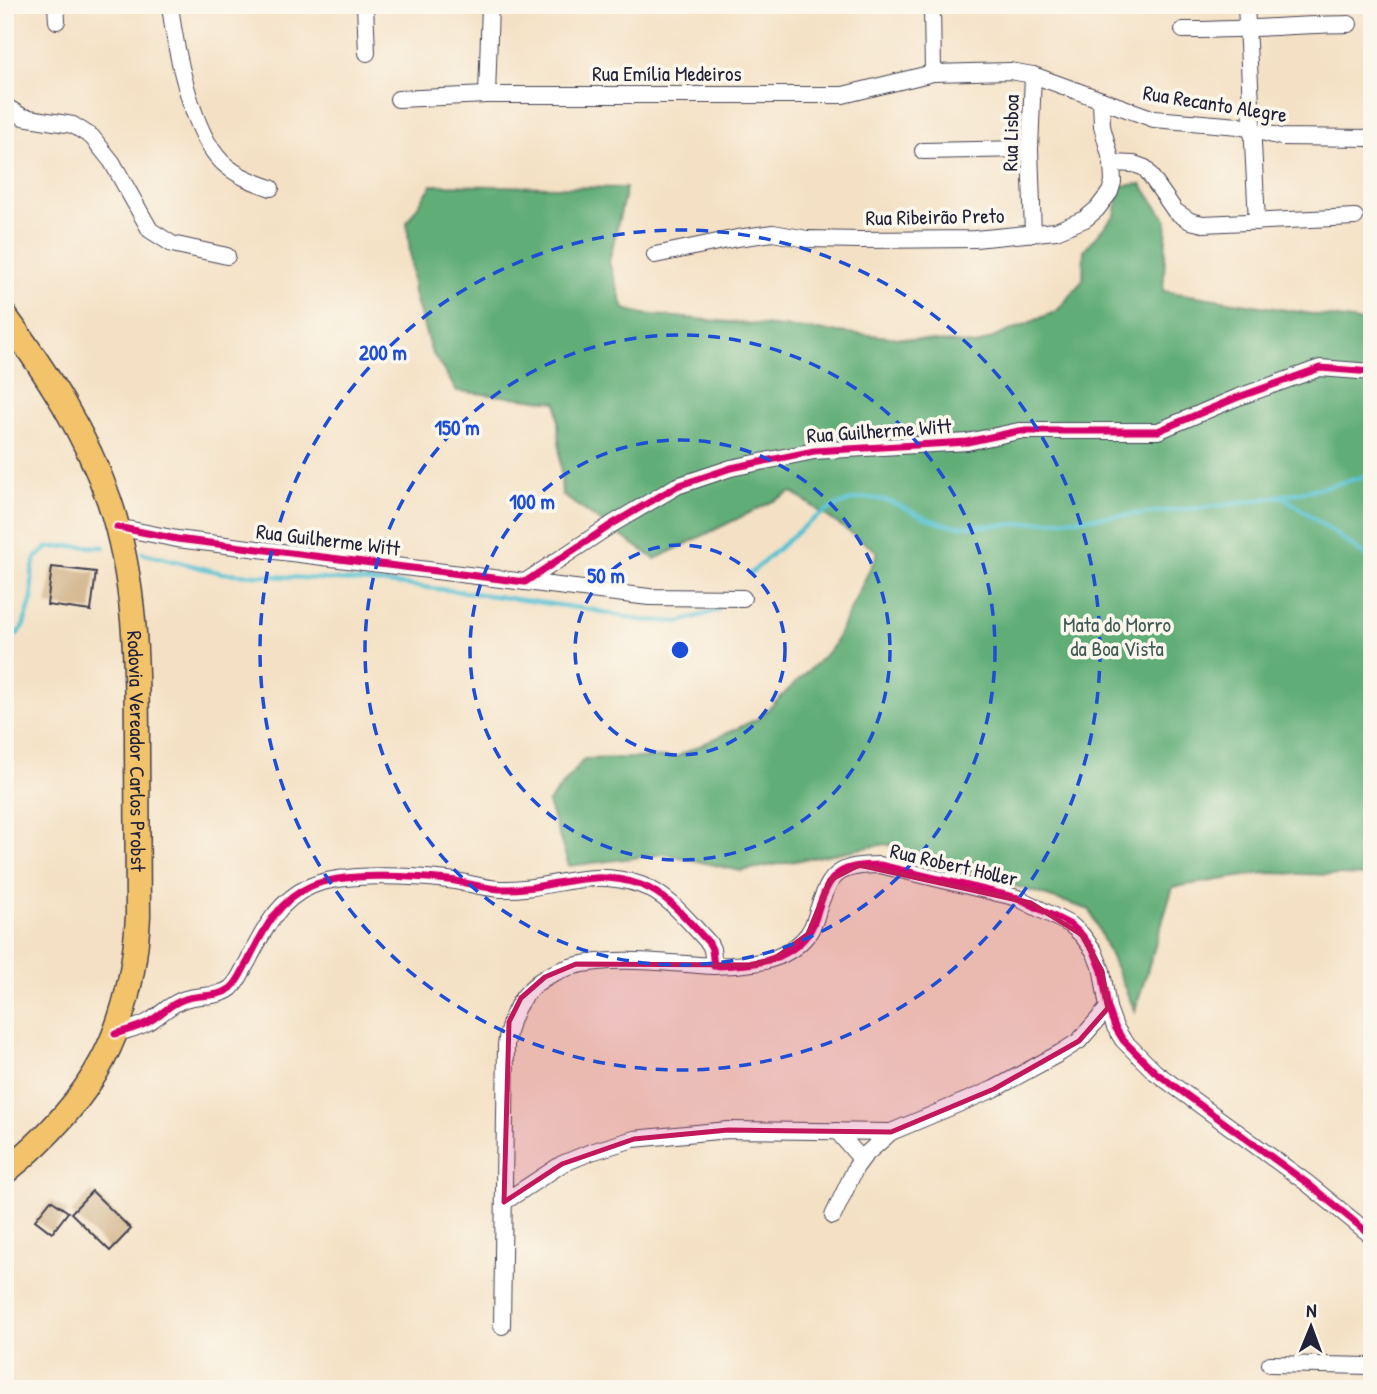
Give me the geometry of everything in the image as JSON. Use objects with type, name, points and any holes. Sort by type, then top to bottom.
[{"type":"main road","name":"Rodovia Vereador Carlos Probst","points":[[5,316],[57,391],[79,431],[94,462],[117,527],[127,574],[135,644],[138,916],[131,976],[115,1034],[96,1074],[59,1125],[5,1171]]},
{"type":"street","points":[[170,5],[194,115],[204,137],[223,163],[246,180],[271,188]]},
{"type":"street","points":[[365,5],[367,53]]},
{"type":"street","points":[[486,95],[490,5]]},
{"type":"street","points":[[932,5],[933,73]]},
{"type":"street","points":[[1246,5],[1257,222]]},
{"type":"street","points":[[1183,30],[1248,30],[1278,26],[1349,24]]},
{"type":"street","name":"Rua Recanto Alegre","points":[[933,73],[1010,71],[1033,75],[1154,118],[1238,126],[1281,138],[1372,138]]},
{"type":"street","name":"Rua Emília Medeiros","points":[[398,99],[486,95],[843,95],[933,73]]},
{"type":"street","name":"Rua Lisboa","points":[[1033,75],[1030,149],[1033,234]]},
{"type":"street","name":"Rua Ribeirão Preto","points":[[655,255],[737,237],[773,233],[807,239],[861,240],[975,239],[1056,231],[1097,209],[1110,192],[1113,181],[1112,163],[1102,127],[1101,100]]},
{"type":"street","points":[[5,106],[23,117],[74,125],[92,137],[112,162],[150,230],[172,244],[227,256]]},
{"type":"street","points":[[923,151],[1030,149]]},
{"type":"street","points":[[1112,163],[1134,164],[1146,168],[1175,211],[1190,222],[1203,224],[1355,217]]},
{"type":"street","name":"Rua Guilherme Witt","points":[[117,527],[200,542],[525,582],[614,523],[677,486],[731,468],[814,451],[967,442],[1018,431],[1158,431],[1236,398],[1320,368],[1372,372]]},
{"type":"street","points":[[525,582],[649,597],[743,598]]},
{"type":"street","name":"Rua Robert Holler","points":[[714,965],[751,965],[774,959],[798,944],[815,923],[824,891],[836,874],[841,869],[859,865],[880,865],[1018,898],[1057,916],[1082,935],[1094,951],[1102,971],[1108,1008],[1115,1027],[1123,1040],[1156,1072],[1307,1183],[1372,1236]]},
{"type":"street","points":[[115,1034],[151,1021],[178,1001],[219,994],[231,988],[274,914],[294,896],[312,885],[345,878],[449,880],[501,889],[603,876],[645,886],[666,899],[709,943],[714,965],[604,960],[576,964],[545,976],[521,998],[509,1022],[506,1045],[502,1326]]},
{"type":"street","points":[[833,1216],[861,1160],[891,1132],[994,1089],[1060,1053],[1079,1041],[1108,1008]]},
{"type":"street","points":[[504,1202],[562,1164],[634,1139],[729,1130],[891,1132]]},
{"type":"street","points":[[837,1131],[861,1160]]},
{"type":"street","points":[[1270,1364],[1372,1366]]},
{"type":"highlighted area","points":[[859,865],[1031,903],[1082,935],[1102,971],[1108,1008],[1079,1041],[994,1089],[891,1132],[728,1130],[634,1139],[562,1164],[504,1202],[509,1022],[521,998],[545,977],[576,964],[751,965],[774,959],[808,934],[830,880]]},
{"type":"green space","name":"Mata do Morro da Boa Vista","points":[[1141,184],[1167,221],[1163,291],[1371,323],[1372,876],[1265,873],[1173,887],[1135,1011],[1090,910],[886,844],[741,871],[665,854],[569,866],[548,803],[584,759],[676,757],[759,718],[832,648],[878,552],[792,492],[655,559],[562,495],[557,402],[457,391],[431,351],[414,293],[407,222],[432,185],[626,188],[609,262],[624,309],[643,314],[976,345],[1057,311],[1083,280],[1084,250],[1115,215],[1121,186]]},
{"type":"building","points":[[52,567],[96,572],[91,611],[47,605]]},
{"type":"building","points":[[92,1191],[131,1229],[110,1251],[71,1213]]},
{"type":"building","points":[[51,1200],[68,1212],[52,1233],[35,1220]]},
{"type":"waterway","points":[[751,573],[818,516],[849,501],[865,498],[887,501],[939,523],[991,526],[1218,506],[1296,493],[1372,474]]},
{"type":"waterway","points":[[1284,497],[1372,560]]},
{"type":"waterway","points":[[5,648],[23,627],[32,599],[35,559],[47,548],[104,547]]},
{"type":"waterway","points":[[142,553],[222,573],[387,583],[593,610],[640,620],[680,622],[718,610]]},
{"type":"cycle path","points":[[117,527],[177,539],[525,582],[614,523],[677,486],[731,468],[814,451],[967,442],[1019,431],[1158,431],[1236,398],[1320,368],[1372,372]]},
{"type":"cycle path","points":[[115,1034],[146,1023],[180,1001],[220,993],[231,988],[266,928],[281,908],[299,892],[325,882],[359,877],[398,876],[519,889],[586,878],[622,880],[641,885],[661,895],[678,910],[709,943],[714,966],[765,961],[788,952],[810,931],[822,897],[838,873],[855,867],[880,865],[1018,898],[1071,925],[1094,951],[1102,971],[1108,1008],[1123,1040],[1155,1072],[1307,1183],[1372,1236]]}]
